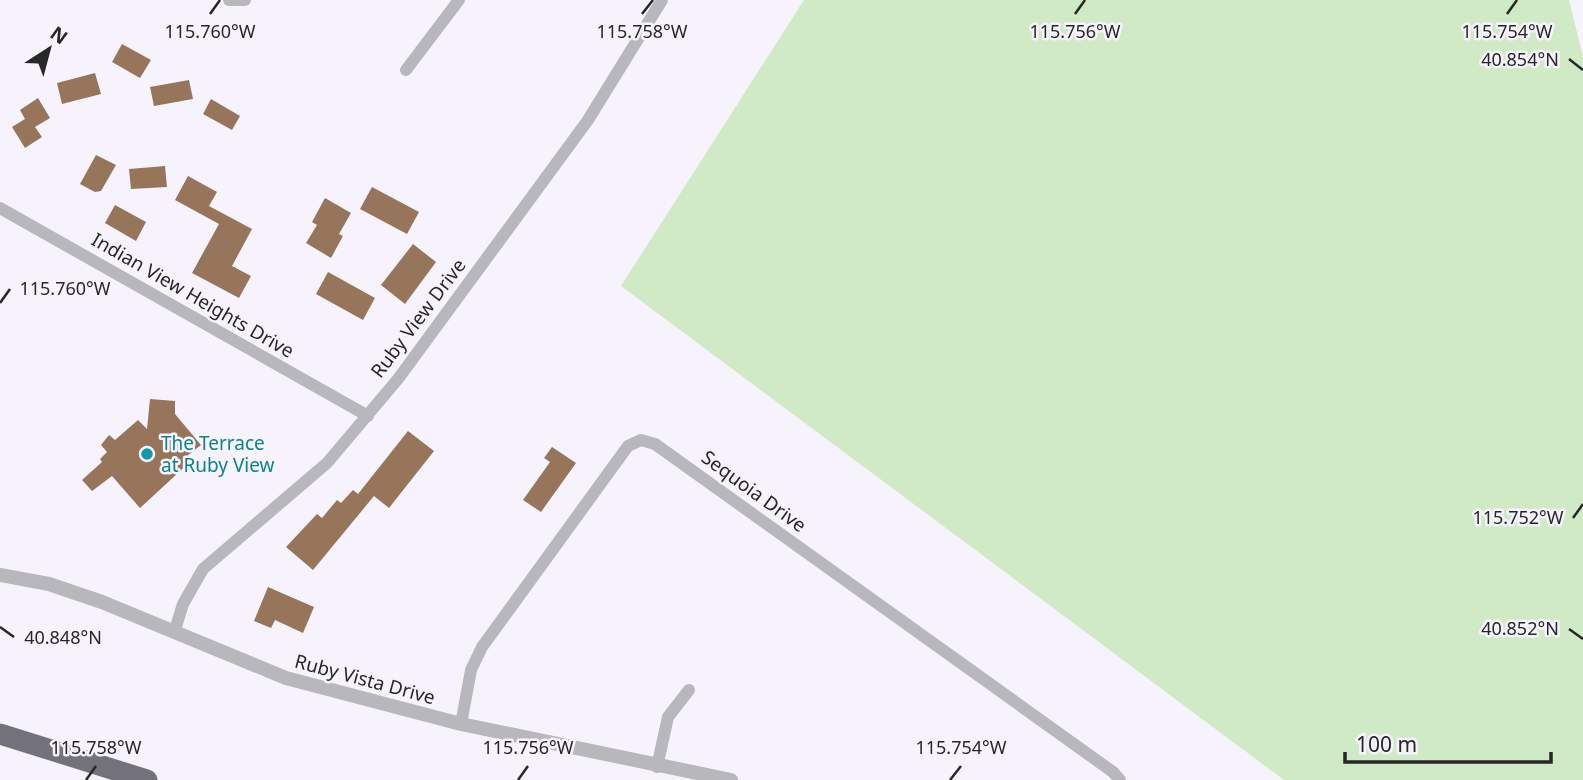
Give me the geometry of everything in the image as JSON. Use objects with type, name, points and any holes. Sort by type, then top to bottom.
[{"type":"highway","points":[[0,734],[147,780]]},
{"type":"street","points":[[229,0],[245,0]]},
{"type":"street","points":[[406,70],[459,0]]},
{"type":"street","name":"Ruby View Drive","points":[[175,630],[183,604],[203,569],[327,463],[368,416],[588,120],[662,0]]},
{"type":"street","name":"Indian View Heights Drive","points":[[0,208],[368,416]]},
{"type":"street","name":"Sequoia Drive","points":[[461,724],[471,670],[482,647],[628,446],[642,440],[655,444],[1114,772],[1120,780]]},
{"type":"street","name":"Ruby Vista Drive","points":[[0,575],[49,584],[175,630],[286,678],[461,724],[657,767],[731,780]]},
{"type":"street","points":[[657,767],[668,717],[689,690]]},
{"type":"green space","points":[[804,0],[1569,0],[1583,57],[1583,780],[1284,780],[621,286]]},
{"type":"building","points":[[122,44],[151,60],[140,78],[112,62]]},
{"type":"building","points":[[95,73],[101,94],[62,104],[57,83]]},
{"type":"building","points":[[189,80],[193,99],[154,106],[150,87]]},
{"type":"building","points":[[38,98],[50,118],[35,127],[42,137],[25,148],[12,127],[25,119],[20,110]]},
{"type":"building","points":[[211,99],[240,116],[232,130],[203,114]]},
{"type":"building","points":[[96,155],[116,165],[101,191],[95,192],[80,184]]},
{"type":"building","points":[[165,166],[167,187],[131,189],[129,169]]},
{"type":"building","points":[[188,176],[217,192],[209,206],[252,229],[232,266],[251,276],[239,298],[192,273],[219,224],[175,200]]},
{"type":"building","points":[[372,187],[419,212],[407,234],[360,209]]},
{"type":"building","points":[[325,198],[351,213],[339,234],[343,236],[331,258],[306,243],[317,225],[312,222]]},
{"type":"building","points":[[115,205],[146,222],[136,241],[105,223]]},
{"type":"building","points":[[413,244],[436,262],[405,304],[381,285]]},
{"type":"building","points":[[328,272],[375,298],[363,320],[316,294]]},
{"type":"building","name":"The Terrace at Ruby View","points":[[150,399],[175,401],[175,414],[201,445],[187,456],[191,461],[140,508],[112,476],[92,491],[82,480],[102,462],[100,459],[107,452],[101,445],[109,435],[115,440],[138,420],[147,429]]},
{"type":"building","points":[[408,431],[434,451],[389,508],[374,496],[313,570],[286,547],[317,514],[322,518],[337,500],[341,503],[353,490],[358,494]]},
{"type":"building","points":[[552,447],[576,463],[541,512],[523,500],[550,462],[544,458]]},
{"type":"building","points":[[268,587],[314,607],[303,633],[275,620],[271,628],[254,621]]},
{"type":"place","name":"The Terrace at Ruby View","points":[[147,454]]}]
